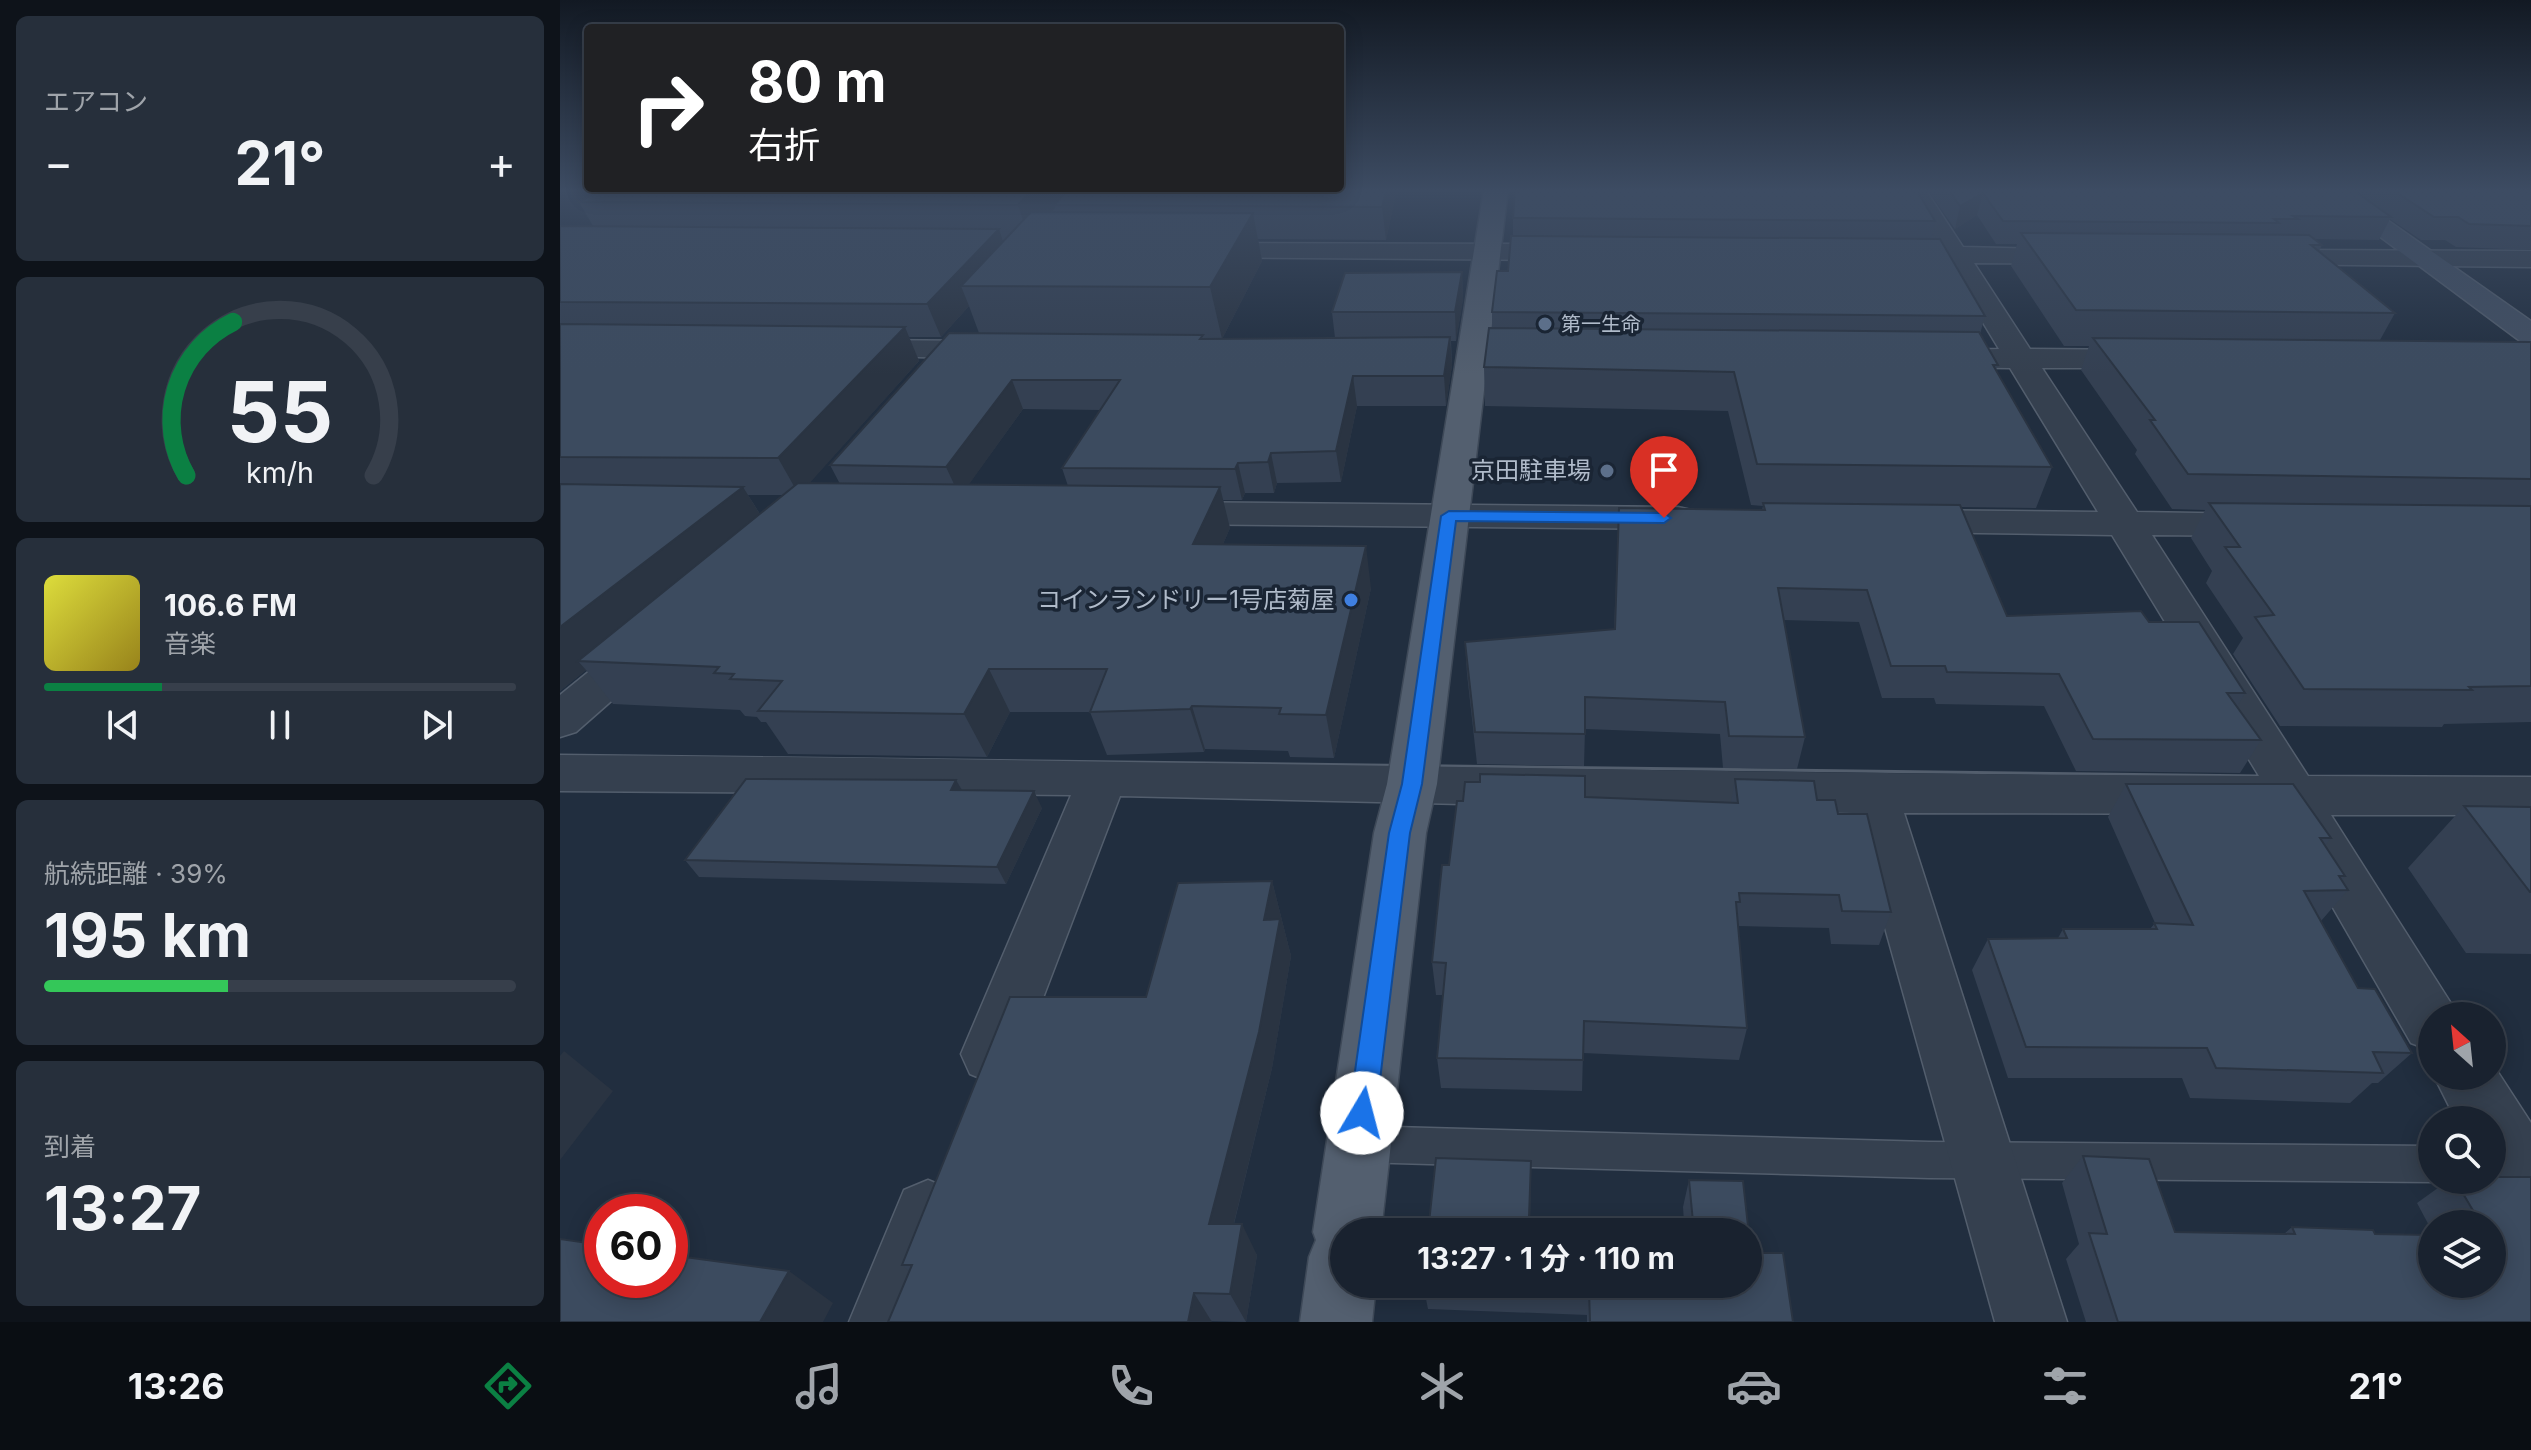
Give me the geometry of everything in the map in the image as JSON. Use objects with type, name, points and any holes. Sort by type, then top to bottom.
[{"type":"main road","points":[[1349,1218],[1400,833],[1412,784],[1449,516],[1475,356],[1486,252]]},
{"type":"main road","points":[[1336,1322],[1339,1298]]},
{"type":"street","points":[[1168,251],[1595,253]]},
{"type":"street","points":[[1951,251],[2271,754],[2419,1002]]},
{"type":"street","points":[[2412,251],[2531,335]]},
{"type":"street","points":[[1860,254],[2096,256]]},
{"type":"street","points":[[2237,257],[2531,259]]},
{"type":"street","points":[[919,384],[980,314]]},
{"type":"street","points":[[825,349],[1024,351]]},
{"type":"street","points":[[1911,358],[2173,359]]},
{"type":"street","points":[[1130,513],[1716,519]]},
{"type":"street","points":[[1873,520],[2296,525]]},
{"type":"street","points":[[560,720],[667,630]]},
{"type":"street","points":[[560,773],[1103,777],[1873,794],[2531,796]]},
{"type":"street","points":[[973,1101],[1103,777]]},
{"type":"street","points":[[1873,794],[2031,1322]]},
{"type":"street","points":[[2473,1090],[2510,1155]]},
{"type":"street","points":[[885,1322],[950,1160]]},
{"type":"lane","points":[[1358,1144],[1929,1160],[1984,1158],[2418,1164]]},
{"type":"building","points":[[560,251],[978,251],[927,304],[560,302]]},
{"type":"building","points":[[994,251],[1231,251],[1210,287],[961,286]]},
{"type":"building","points":[[1510,251],[1947,251],[1985,316],[1492,312],[1497,271],[1508,271]]},
{"type":"building","points":[[2034,251],[2318,251],[2395,313],[2076,310]]},
{"type":"building","points":[[1462,272],[1455,312],[1332,312],[1345,273]]},
{"type":"building","points":[[560,324],[905,327],[778,458],[560,457]]},
{"type":"building","points":[[1489,328],[1979,332],[1998,365],[1993,365],[2052,467],[1757,464],[1734,372],[1484,367]]},
{"type":"building","points":[[949,333],[1203,335],[1200,339],[1450,337],[1444,376],[1353,376],[1336,451],[1271,453],[1268,462],[1238,463],[1235,469],[1062,468],[1120,380],[1012,380],[946,467],[830,465]]},
{"type":"building","points":[[2093,338],[2531,342],[2531,479],[2188,474],[2150,420],[2155,420]]},
{"type":"building","points":[[798,483],[1220,487],[1193,544],[1366,546],[1326,715],[1279,714],[1281,708],[1192,706],[1190,709],[1090,712],[1107,669],[989,669],[964,714],[758,711],[782,681],[730,679],[734,674],[714,673],[719,667],[578,661]]},
{"type":"building","points":[[560,484],[743,487],[560,627]]},
{"type":"building","points":[[1763,503],[1960,505],[2007,616],[2141,611],[2149,622],[2199,622],[2245,693],[2227,693],[2261,740],[2093,739],[2059,674],[1947,672],[1945,666],[1891,666],[1867,590],[1778,588],[1805,737],[1729,736],[1725,702],[1585,697],[1585,734],[1475,732],[1465,642],[1615,629],[1619,508],[1765,510]]},
{"type":"building","points":[[2209,503],[2531,506],[2531,686],[2469,687],[2472,690],[2304,689],[2255,617],[2274,615],[2225,547],[2240,547]]},
{"type":"building","points":[[1480,774],[1585,776],[1585,797],[1738,803],[1735,779],[1814,781],[1817,800],[1835,800],[1838,814],[1867,814],[1891,912],[1842,911],[1839,895],[1739,893],[1740,902],[1736,902],[1747,1028],[1584,1021],[1583,1060],[1437,1058],[1446,963],[1432,962],[1442,865],[1449,865],[1457,801],[1463,801],[1465,782],[1480,782]]},
{"type":"building","points":[[746,779],[956,780],[951,790],[1034,791],[997,867],[685,860]]},
{"type":"building","points":[[2126,784],[2293,784],[2331,838],[2320,838],[2345,876],[2339,876],[2348,890],[2304,891],[2358,988],[2375,989],[2412,1053],[2373,1052],[2383,1073],[2216,1068],[2207,1048],[2026,1047],[1988,939],[2067,938],[2063,929],[2157,929],[2154,923],[2193,925]]},
{"type":"building","points":[[2464,806],[2531,807],[2531,892],[2530,892]]},
{"type":"building","points":[[1272,881],[1264,920],[1280,919],[1259,1032],[1209,1224],[1242,1224],[1230,1294],[1194,1293],[1188,1322],[888,1322],[912,1265],[902,1265],[1010,997],[1146,997],[1178,883]]},
{"type":"building","points":[[2083,1156],[2149,1159],[2175,1232],[2295,1234],[2292,1227],[2418,1235],[2418,1298],[2506,1298],[2506,1210],[2473,1210],[2463,1194],[2506,1194],[2506,1177],[2531,1177],[2531,1322],[2118,1322],[2089,1233],[2107,1234]]},
{"type":"building","points":[[1436,1158],[1531,1161],[1529,1217],[1542,1218],[1430,1218]]},
{"type":"building","points":[[1689,1180],[1743,1181],[1747,1218],[1693,1218]]},
{"type":"building","points":[[560,1239],[584,1242],[584,1298],[688,1298],[688,1257],[789,1271],[760,1322],[560,1322]]},
{"type":"building","points":[[1762,1253],[1783,1253],[1793,1322],[1590,1322],[1589,1298],[1762,1298]]},
{"type":"place","name":"第一生命","points":[[1545,324]]},
{"type":"place","name":"京田駐車場","points":[[1607,471]]},
{"type":"place","name":"コインランドリー1号店菊屋","points":[[1351,600]]},
{"type":"route","points":[[1362,1113],[1400,833],[1412,784],[1449,516],[1664,518]]}]
